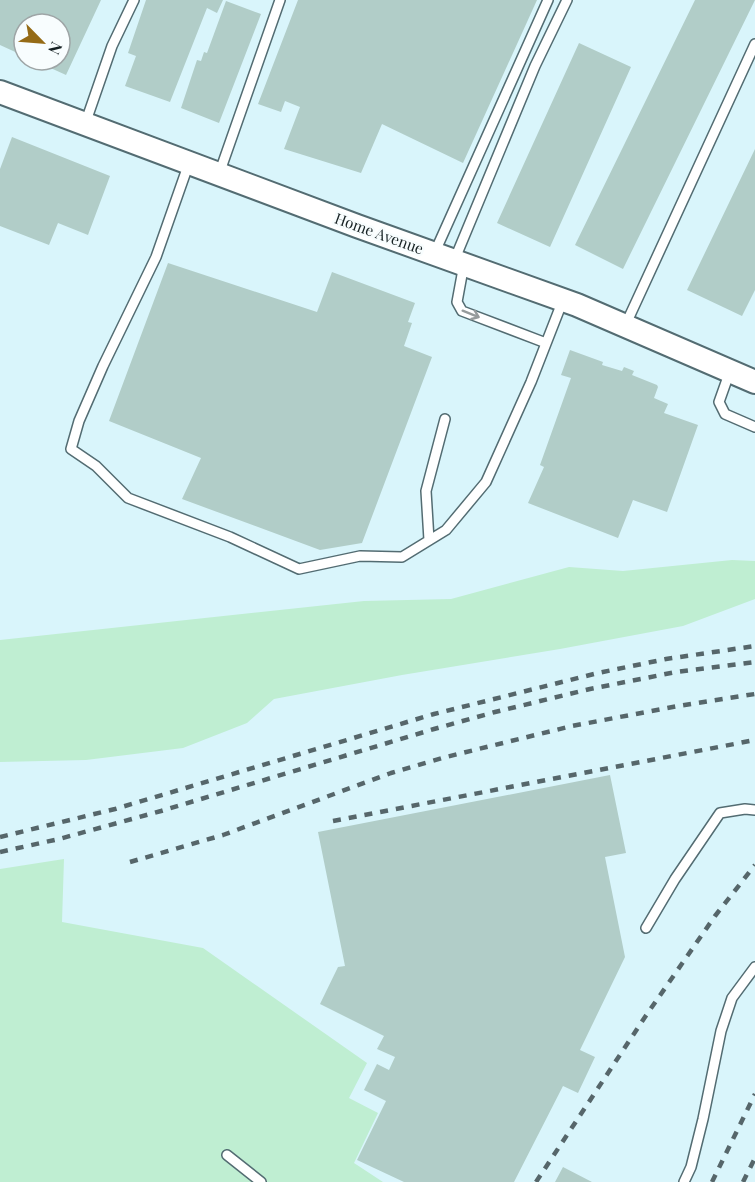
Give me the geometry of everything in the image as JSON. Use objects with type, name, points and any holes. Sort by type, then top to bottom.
[{"type":"street","name":"Home Avenue","points":[[0,92],[563,300],[755,382]]},
{"type":"lane","points":[[86,124],[112,46],[134,0]]},
{"type":"lane","points":[[219,174],[280,0]]},
{"type":"lane","points":[[546,342],[462,311],[457,302],[450,260],[548,0]]},
{"type":"lane","points":[[450,260],[535,66],[567,0]]},
{"type":"lane","points":[[625,326],[755,44]]},
{"type":"lane","points":[[189,163],[156,257],[103,366],[79,421],[71,449],[96,465],[128,498],[230,537],[299,569],[360,556],[402,556],[446,530],[486,482],[531,382],[563,300]]},
{"type":"lane","points":[[730,371],[719,402],[724,414],[755,427]]},
{"type":"lane","points":[[429,540],[426,491],[445,419]]},
{"type":"lane","points":[[646,928],[675,879],[720,813],[745,809],[755,810]]},
{"type":"lane","points":[[684,1182],[703,1119],[721,1031],[732,998],[755,967]]},
{"type":"lane","points":[[227,1155],[261,1182]]},
{"type":"green space","points":[[732,560],[755,561],[755,599],[683,626],[274,699],[247,723],[183,748],[86,760],[0,762],[0,640],[364,601],[451,599],[569,567],[623,571]]},
{"type":"green space","points":[[64,859],[62,922],[203,948],[367,1063],[349,1098],[378,1113],[354,1163],[383,1182],[0,1182],[0,869]]},
{"type":"building","points":[[0,0],[101,0],[72,62],[72,12],[12,12],[12,50],[0,45]]},
{"type":"building","points":[[146,0],[223,0],[217,13],[207,8],[170,102],[125,86],[136,56],[128,53]]},
{"type":"building","points":[[298,0],[537,0],[463,163],[382,124],[361,173],[284,149],[300,107],[285,101],[281,112],[258,104]]},
{"type":"building","points":[[695,0],[755,0],[623,269],[575,245]]},
{"type":"building","points":[[226,1],[261,14],[219,123],[181,108],[197,60],[201,61],[204,52],[207,53]]},
{"type":"building","points":[[579,43],[631,67],[550,247],[497,223]]},
{"type":"building","points":[[12,137],[110,176],[88,235],[58,223],[49,245],[0,226],[0,169]]},
{"type":"building","points":[[755,149],[755,290],[742,316],[687,290]]},
{"type":"building","points":[[168,263],[317,312],[332,272],[415,303],[408,322],[412,323],[404,346],[432,357],[362,543],[320,550],[182,499],[201,458],[109,421]]},
{"type":"building","points":[[570,350],[603,362],[602,365],[622,371],[624,367],[634,371],[632,375],[657,385],[654,398],[668,404],[664,413],[698,425],[667,512],[633,500],[618,538],[528,503],[544,467],[540,465],[571,378],[561,375]]},
{"type":"building","points":[[610,775],[626,853],[605,857],[625,957],[580,1050],[595,1057],[578,1093],[563,1086],[514,1182],[404,1182],[357,1160],[386,1101],[364,1090],[377,1064],[389,1070],[395,1057],[377,1049],[384,1036],[320,1004],[338,967],[345,966],[318,832]]},
{"type":"building","points":[[563,1167],[592,1182],[555,1182]]},
{"type":"railway","points":[[0,837],[115,809],[434,714],[598,673],[666,659],[755,646]]},
{"type":"railway","points":[[0,852],[59,839],[161,811],[495,712],[590,689],[676,672],[755,662]]},
{"type":"railway","points":[[130,862],[223,835],[391,773],[446,757],[572,726],[755,694]]},
{"type":"railway","points":[[333,821],[755,740]]},
{"type":"railway","points":[[536,1182],[645,1017],[715,916],[755,865]]},
{"type":"railway","points":[[712,1182],[755,1094]]},
{"type":"railway","points":[[743,1182],[755,1158]]}]
